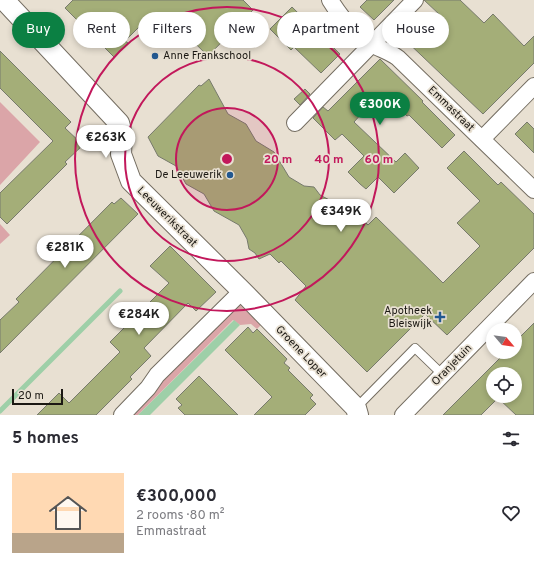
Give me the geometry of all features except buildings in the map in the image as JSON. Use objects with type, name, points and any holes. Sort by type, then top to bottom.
[{"type":"street","name":"Leeuwerikstraat","points":[[3,0],[119,123],[122,134],[122,154],[131,181],[242,291]]},
{"type":"street","name":"Emmastraat","points":[[330,0],[338,12]]},
{"type":"street","points":[[374,41],[415,0]]},
{"type":"street","name":"Emmastraat","points":[[374,45],[387,50],[398,58],[534,190]]},
{"type":"street","points":[[295,122],[367,48]]},
{"type":"street","points":[[482,139],[534,86]]},
{"type":"street","name":"Oranjetuin","points":[[403,415],[534,282]]},
{"type":"street","points":[[122,415],[148,388],[157,375],[242,291]]},
{"type":"street","name":"Groene Loper","points":[[242,291],[354,413]]},
{"type":"lane","points":[[354,413],[415,348],[443,375]]},
{"type":"shaded area","points":[[0,102],[40,142],[0,185]]},
{"type":"shaded area","points":[[0,224],[10,235],[0,244]]},
{"type":"shaded area","points":[[239,304],[261,325],[257,329],[251,324],[240,325],[233,320],[138,415],[128,415]]},
{"type":"shaded area","points":[[234,320],[240,325],[150,415],[138,415]]},
{"type":"waterway","points":[[0,411],[120,291]]},
{"type":"place","name":"Anne Frankschool","points":[[155,56]]},
{"type":"place","name":"De Leeuwerik","points":[[230,175]]},
{"type":"place","name":"Apotheek Bleiswijk","points":[[440,317]]}]
